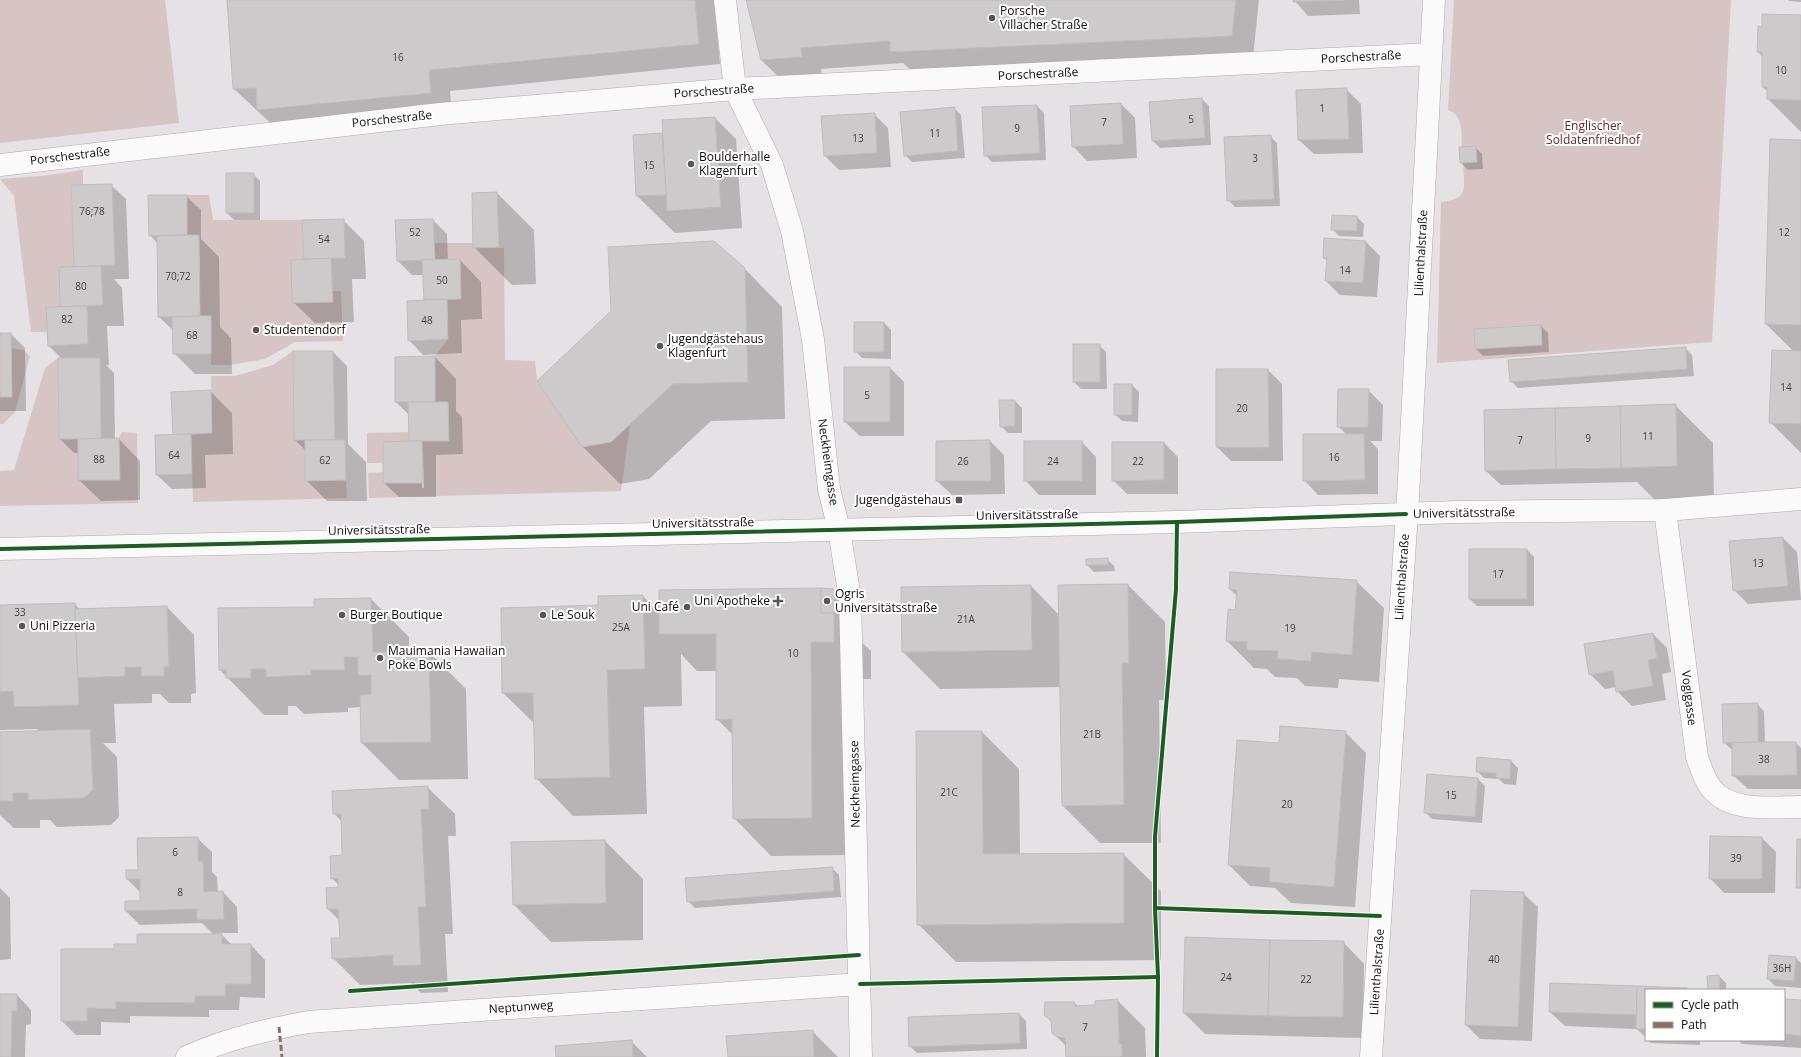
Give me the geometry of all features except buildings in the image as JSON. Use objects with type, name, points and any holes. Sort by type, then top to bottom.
[{"type":"street","name":"Neckheimgasse","points":[[725,0],[735,89],[772,164],[792,231],[813,339],[829,489],[839,530],[850,598],[861,1057]]},
{"type":"street","name":"Lilienthalstraße","points":[[1371,1057],[1406,514],[1434,0]]},
{"type":"street","name":"Porschestraße","points":[[0,165],[440,114],[735,89],[1432,54]]},
{"type":"street","name":"Universitätsstraße","points":[[0,549],[1185,522],[1406,514],[1665,510],[1801,499]]},
{"type":"street","name":"Voglgasse","points":[[1665,510],[1697,758],[1703,776],[1712,789],[1725,800],[1745,806],[1801,807]]},
{"type":"street","name":"Neptunweg","points":[[187,1057],[205,1049],[264,1030],[308,1022],[860,984]]},
{"type":"green space","points":[[0,0],[165,0],[179,123],[0,143]]},
{"type":"green space","name":"Englischer Soldatenfriedhof","points":[[1454,0],[1731,0],[1712,342],[1437,363],[1441,202],[1457,198],[1461,195],[1464,185],[1463,163],[1460,163],[1459,147],[1462,147],[1461,125],[1457,116],[1448,110]]},
{"type":"green space","points":[[83,170],[83,185],[71,186],[74,267],[59,268],[60,307],[48,332],[31,332],[14,196],[0,179],[42,176]]},
{"type":"green space","points":[[187,195],[209,195],[213,220],[302,220],[304,259],[291,260],[292,302],[332,291],[341,291],[343,341],[295,342],[265,359],[231,365],[211,365],[211,316],[200,316],[199,235],[187,235]]},
{"type":"green space","points":[[434,243],[473,243],[474,248],[504,248],[505,360],[535,361],[537,381],[582,447],[611,442],[630,425],[621,491],[369,498],[368,473],[383,472],[384,483],[422,483],[422,441],[449,440],[448,402],[435,402],[435,356],[448,339],[447,299],[461,299],[460,260],[435,260]]},
{"type":"green space","points":[[11,348],[24,350],[30,356],[15,412],[3,424],[0,424],[0,397],[12,397]]},
{"type":"green space","points":[[293,351],[294,440],[305,440],[305,480],[346,480],[347,498],[193,502],[191,434],[212,433],[211,376],[235,376],[273,365]]},
{"type":"green space","points":[[58,358],[59,439],[78,439],[79,480],[119,480],[119,438],[122,432],[137,433],[138,503],[0,506],[0,471],[14,470],[45,368]]},
{"type":"green space","points":[[409,432],[409,441],[383,442],[383,463],[367,463],[367,433]]},
{"type":"marked path","points":[[279,1027],[282,1057]]},
{"type":"cycle path","points":[[0,549],[1177,522],[1406,514]]},
{"type":"cycle path","points":[[1157,1057],[1158,977],[1155,908],[1155,837],[1176,589],[1177,522]]},
{"type":"cycle path","points":[[1155,908],[1380,916]]},
{"type":"cycle path","points":[[350,991],[859,955]]},
{"type":"cycle path","points":[[860,984],[1158,977]]},
{"type":"place","name":"Porsche Villacher Straße","points":[[992,18]]},
{"type":"place","name":"Boulderhalle Klagenfurt","points":[[691,164]]},
{"type":"place","name":"Studentendorf","points":[[256,330]]},
{"type":"place","name":"Jugendgästehaus Klagenfurt","points":[[660,346]]},
{"type":"place","name":"Jugendgästehaus","points":[[959,500]]},
{"type":"place","name":"Uni Apotheke","points":[[778,601]]},
{"type":"place","name":"Ogris Universitätsstraße","points":[[827,601]]},
{"type":"place","name":"Uni Café","points":[[687,607]]},
{"type":"place","name":"Burger Boutique","points":[[342,615]]},
{"type":"place","name":"Le Souk","points":[[543,615]]},
{"type":"place","name":"Uni Pizzeria","points":[[22,626]]},
{"type":"place","name":"Mauimania Hawaiian Poke Bowls","points":[[380,658]]}]
